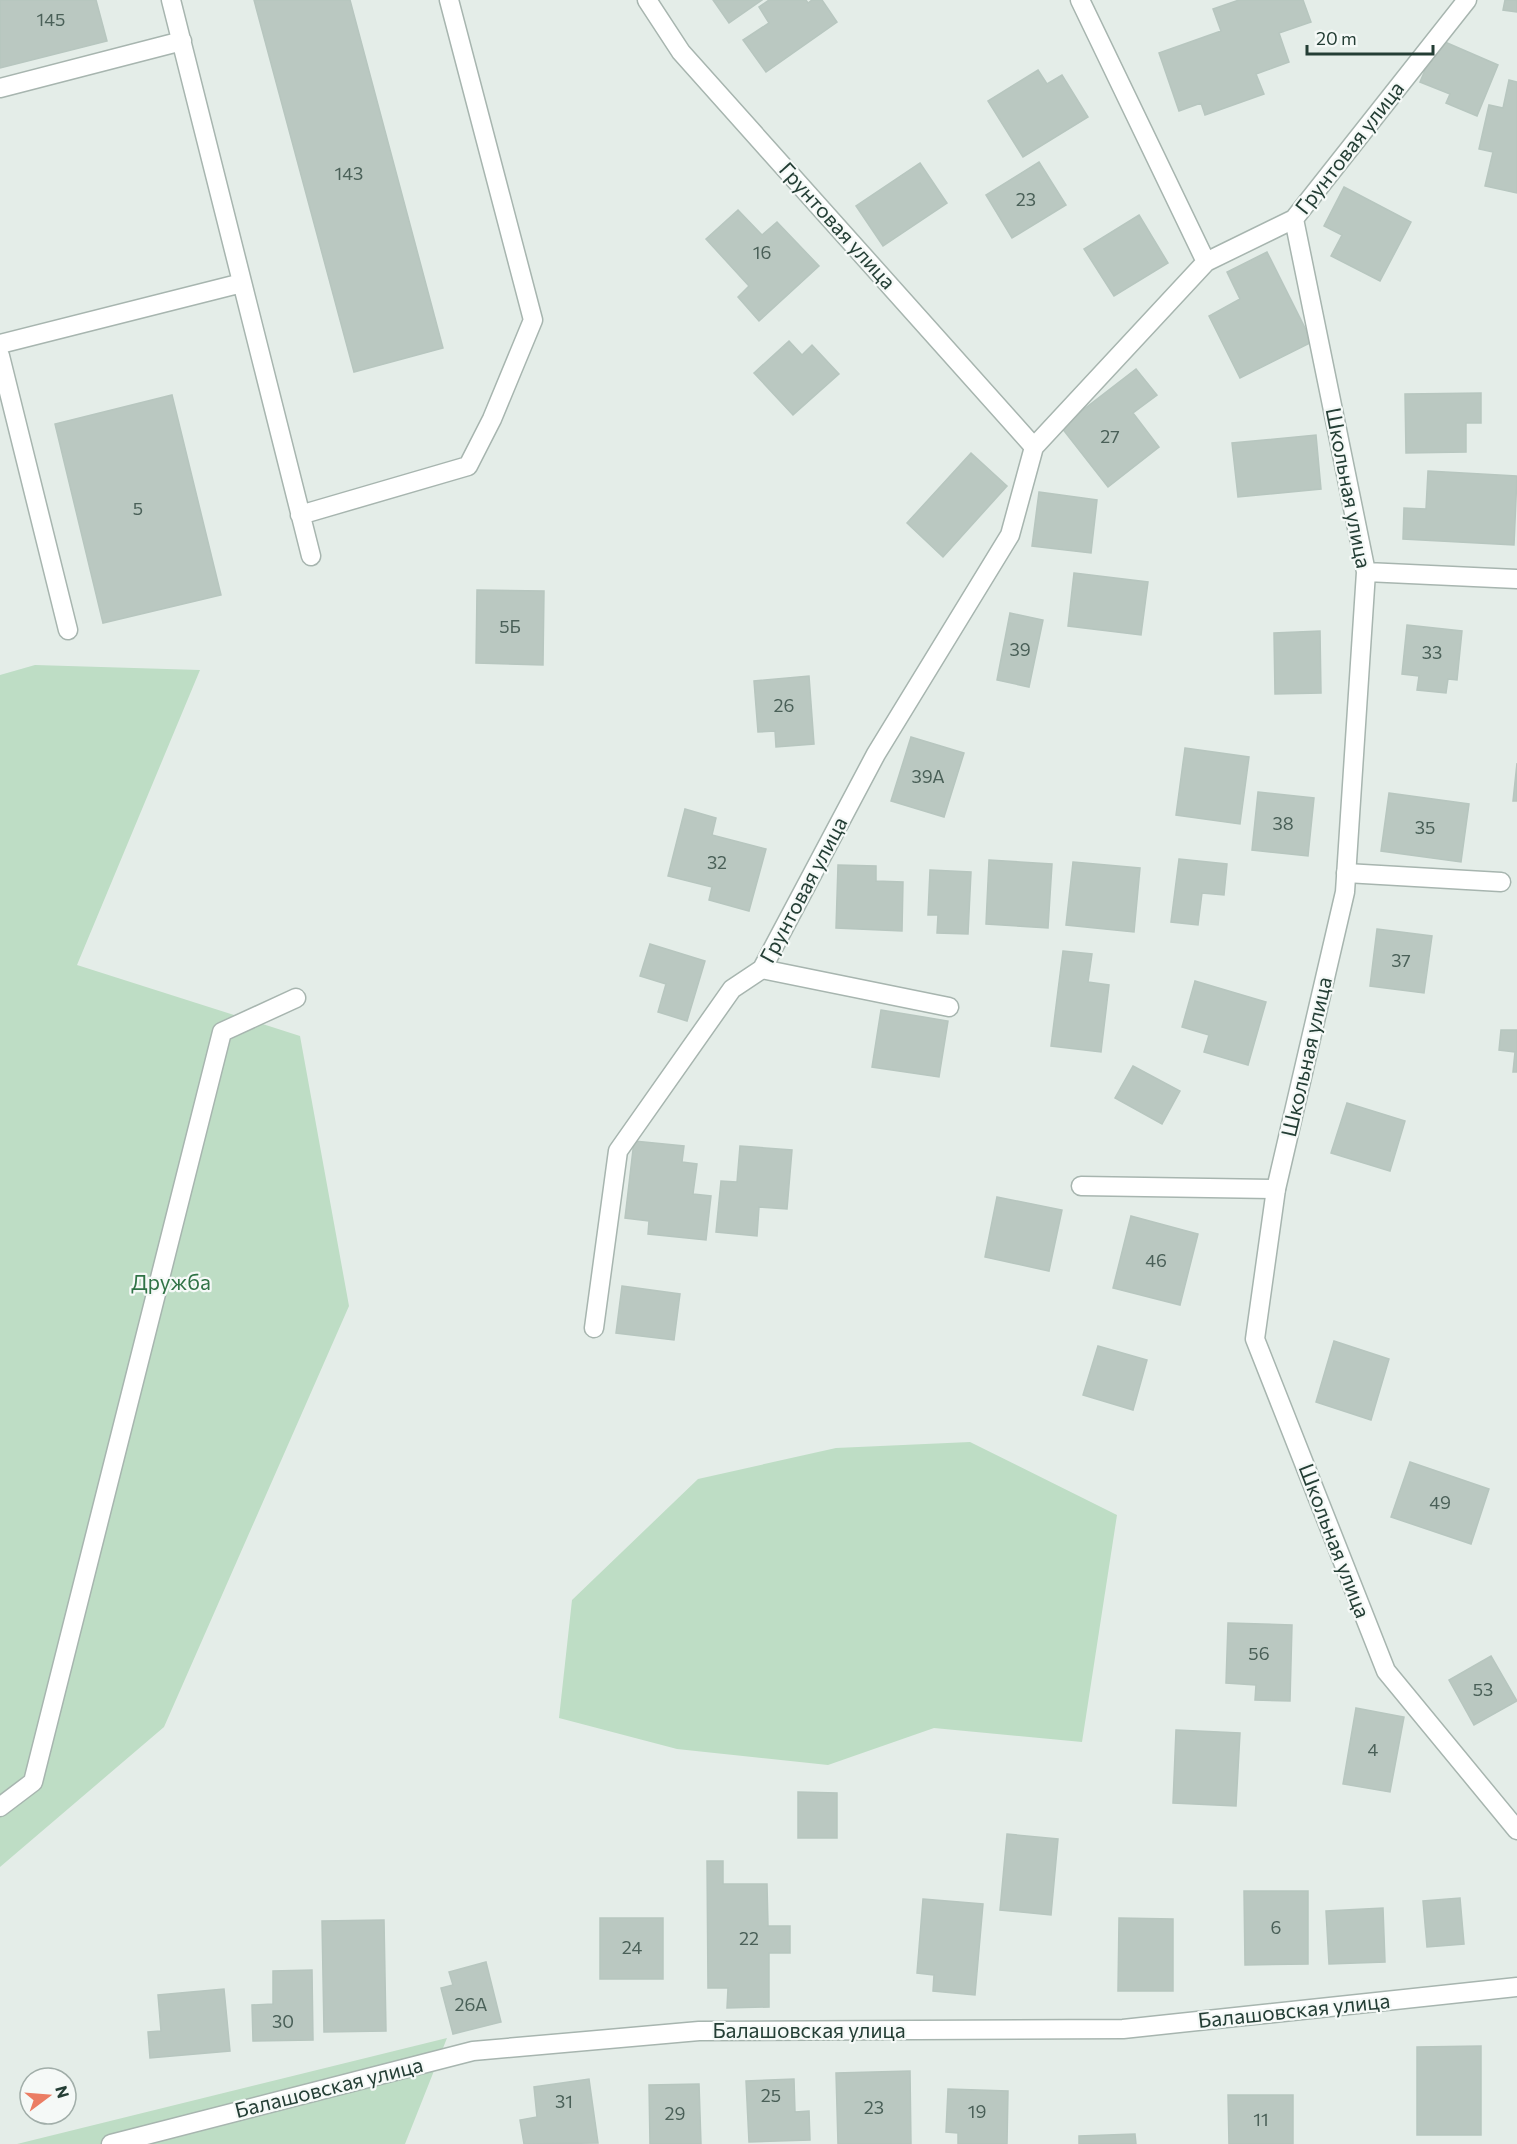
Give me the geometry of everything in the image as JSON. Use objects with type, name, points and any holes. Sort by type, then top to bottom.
[{"type":"street","points":[[171,0],[311,556]]},
{"type":"street","points":[[300,515],[468,466],[492,419],[533,320],[449,0]]},
{"type":"street","name":"Грунтовая улица","points":[[647,0],[681,52],[1034,447]]},
{"type":"street","points":[[1080,0],[1206,261]]},
{"type":"street","name":"Грунтовая улица","points":[[594,1328],[618,1151],[732,989],[762,969],[876,754],[1010,535],[1034,447],[1206,261],[1294,219],[1467,0]]},
{"type":"street","points":[[0,88],[182,41]]},
{"type":"street","name":"Школьная улица","points":[[1294,219],[1366,572],[1345,892],[1276,1190],[1255,1339],[1386,1671],[1517,1830]]},
{"type":"street","points":[[0,344],[242,283]]},
{"type":"street","points":[[0,356],[68,630]]},
{"type":"street","points":[[1366,572],[1517,579]]},
{"type":"street","points":[[1346,873],[1501,882]]},
{"type":"street","points":[[762,969],[949,1007]]},
{"type":"street","points":[[0,1807],[33,1782],[222,1032],[296,998]]},
{"type":"street","points":[[1081,1186],[1276,1190]]},
{"type":"street","name":"Балашовская улица","points":[[111,2144],[473,2051],[699,2031],[1123,2029],[1517,1987]]},
{"type":"green space","name":"Дружба","points":[[35,665],[200,670],[77,965],[300,1036],[349,1306],[164,1727],[0,1867],[0,675]]},
{"type":"green space","points":[[970,1442],[1117,1515],[1082,1742],[934,1728],[828,1765],[677,1749],[559,1718],[572,1600],[698,1479],[836,1448]]},
{"type":"green space","points":[[447,2038],[405,2144],[17,2144]]},
{"type":"building","points":[[0,0],[96,0],[107,41],[0,68]]},
{"type":"building","points":[[254,0],[350,0],[443,348],[354,372]]},
{"type":"building","points":[[713,0],[762,0],[729,23]]},
{"type":"building","points":[[769,0],[806,0],[808,3],[812,0],[822,0],[837,22],[766,72],[743,40],[769,23],[759,7]]},
{"type":"building","points":[[1239,0],[1303,0],[1311,22],[1279,33],[1289,62],[1256,74],[1264,94],[1205,115],[1201,103],[1179,111],[1159,53],[1221,31],[1213,9]]},
{"type":"building","points":[[1505,0],[1517,0],[1517,12],[1503,10]]},
{"type":"building","points":[[1438,39],[1498,65],[1477,116],[1446,103],[1450,94],[1420,82]]},
{"type":"building","points":[[1038,70],[1047,84],[1062,75],[1088,117],[1023,157],[988,101]]},
{"type":"building","points":[[1509,80],[1517,82],[1517,193],[1485,186],[1493,152],[1479,149],[1489,105],[1503,108]]},
{"type":"building","points":[[1039,162],[1066,205],[1012,238],[986,195]]},
{"type":"building","points":[[920,163],[947,203],[883,246],[856,206]]},
{"type":"building","points":[[1344,187],[1411,222],[1380,281],[1331,256],[1342,235],[1324,226]]},
{"type":"building","points":[[738,210],[762,235],[777,222],[819,266],[759,321],[738,297],[749,286],[706,239]]},
{"type":"building","points":[[1139,215],[1168,263],[1114,296],[1084,249]]},
{"type":"building","points":[[1267,252],[1312,342],[1240,378],[1209,316],[1240,299],[1227,272]]},
{"type":"building","points":[[789,341],[802,355],[812,345],[839,374],[793,415],[754,373]]},
{"type":"building","points":[[1136,369],[1157,395],[1133,413],[1159,447],[1108,487],[1061,427]]},
{"type":"building","points":[[1481,393],[1481,423],[1466,423],[1466,452],[1406,453],[1405,394]]},
{"type":"building","points":[[172,395],[221,595],[103,623],[55,424]]},
{"type":"building","points":[[1316,435],[1321,489],[1238,497],[1232,443]]},
{"type":"building","points":[[971,453],[1007,486],[943,557],[907,523]]},
{"type":"building","points":[[1428,471],[1517,476],[1514,545],[1403,539],[1404,508],[1426,509]]},
{"type":"building","points":[[1039,492],[1097,500],[1091,553],[1032,546]]},
{"type":"building","points":[[1074,573],[1148,582],[1141,635],[1068,626]]},
{"type":"building","points":[[477,590],[544,591],[543,665],[476,663]]},
{"type":"building","points":[[1010,613],[1043,620],[1029,687],[997,680]]},
{"type":"building","points":[[1407,625],[1462,631],[1457,680],[1448,679],[1446,693],[1417,690],[1419,676],[1402,674]]},
{"type":"building","points":[[1320,631],[1321,693],[1275,694],[1274,633]]},
{"type":"building","points":[[809,676],[814,744],[776,747],[775,731],[758,732],[754,681]]},
{"type":"building","points":[[911,737],[964,753],[944,817],[891,801]]},
{"type":"building","points":[[1185,748],[1249,757],[1240,824],[1176,815]]},
{"type":"building","points":[[1517,763],[1517,801],[1513,801]]},
{"type":"building","points":[[1258,792],[1314,798],[1308,856],[1252,850]]},
{"type":"building","points":[[1389,793],[1469,804],[1461,862],[1381,851]]},
{"type":"building","points":[[685,809],[716,818],[712,835],[766,849],[749,911],[709,900],[712,887],[668,876]]},
{"type":"building","points":[[1179,859],[1227,864],[1224,895],[1202,893],[1198,925],[1171,922]]},
{"type":"building","points":[[989,860],[1052,864],[1048,928],[986,924]]},
{"type":"building","points":[[1073,862],[1140,868],[1134,932],[1066,925]]},
{"type":"building","points":[[838,865],[876,866],[876,881],[903,882],[902,931],[836,928]]},
{"type":"building","points":[[930,870],[971,872],[968,934],[937,933],[938,915],[928,915]]},
{"type":"building","points":[[1377,929],[1432,936],[1424,993],[1370,986]]},
{"type":"building","points":[[650,944],[705,961],[687,1021],[658,1012],[666,984],[640,976]]},
{"type":"building","points":[[1063,951],[1092,954],[1088,982],[1109,985],[1101,1052],[1051,1046]]},
{"type":"building","points":[[1195,981],[1266,1002],[1248,1065],[1204,1052],[1209,1035],[1182,1027]]},
{"type":"building","points":[[881,1010],[948,1021],[939,1077],[872,1067]]},
{"type":"building","points":[[1501,1030],[1517,1030],[1517,1072],[1513,1072],[1515,1052],[1499,1050]]},
{"type":"building","points":[[1133,1066],[1180,1091],[1162,1124],[1115,1098]]},
{"type":"building","points":[[1347,1103],[1405,1121],[1390,1171],[1331,1153]]},
{"type":"building","points":[[634,1141],[684,1146],[682,1162],[697,1164],[693,1194],[711,1196],[706,1240],[648,1234],[649,1221],[625,1218]]},
{"type":"building","points":[[740,1146],[792,1150],[787,1209],[759,1207],[757,1236],[716,1232],[721,1181],[737,1182]]},
{"type":"building","points":[[997,1197],[1062,1210],[1049,1271],[985,1257]]},
{"type":"building","points":[[1131,1216],[1198,1234],[1180,1305],[1113,1288]]},
{"type":"building","points":[[622,1286],[680,1294],[674,1340],[616,1333]]},
{"type":"building","points":[[1334,1341],[1389,1359],[1371,1420],[1316,1402]]},
{"type":"building","points":[[1098,1346],[1147,1360],[1133,1410],[1083,1395]]},
{"type":"building","points":[[1410,1462],[1489,1489],[1471,1544],[1391,1517]]},
{"type":"building","points":[[1228,1623],[1292,1625],[1290,1701],[1255,1700],[1256,1685],[1226,1683]]},
{"type":"building","points":[[1491,1656],[1517,1701],[1474,1725],[1449,1680]]},
{"type":"building","points":[[1356,1708],[1404,1717],[1390,1792],[1343,1784]]},
{"type":"building","points":[[1176,1730],[1240,1733],[1236,1806],[1173,1803]]},
{"type":"building","points":[[798,1792],[837,1793],[837,1838],[798,1838]]},
{"type":"building","points":[[1007,1834],[1058,1839],[1051,1915],[1000,1910]]},
{"type":"building","points":[[707,1861],[723,1861],[723,1884],[767,1884],[768,1926],[790,1926],[790,1953],[769,1953],[769,2007],[727,2008],[728,1988],[708,1988]]},
{"type":"building","points":[[1244,1891],[1308,1891],[1308,1964],[1245,1965]]},
{"type":"building","points":[[1460,1898],[1464,1944],[1427,1947],[1423,1901]]},
{"type":"building","points":[[923,1899],[983,1904],[975,1995],[933,1991],[934,1975],[917,1973]]},
{"type":"building","points":[[1383,1908],[1385,1962],[1329,1964],[1326,1911]]},
{"type":"building","points":[[600,1918],[663,1918],[663,1979],[600,1979]]},
{"type":"building","points":[[1119,1918],[1173,1919],[1173,1991],[1118,1991]]},
{"type":"building","points":[[384,1920],[386,2031],[324,2032],[322,1921]]},
{"type":"building","points":[[486,1962],[501,2022],[453,2034],[441,1988],[453,1985],[449,1972]]},
{"type":"building","points":[[312,1970],[313,2040],[253,2041],[252,2005],[273,2004],[273,1971]]},
{"type":"building","points":[[224,1989],[230,2051],[150,2058],[148,2032],[161,2031],[158,1995]]},
{"type":"building","points":[[1481,2046],[1481,2135],[1417,2135],[1417,2047]]},
{"type":"building","points":[[910,2071],[911,2144],[838,2144],[836,2073]]},
{"type":"building","points":[[589,2079],[598,2143],[524,2144],[520,2120],[537,2117],[534,2087]]},
{"type":"building","points":[[794,2079],[795,2112],[809,2111],[810,2140],[749,2142],[746,2081]]},
{"type":"building","points":[[699,2084],[701,2144],[650,2144],[649,2085]]},
{"type":"building","points":[[948,2089],[1008,2091],[1007,2144],[958,2144],[958,2133],[946,2132]]},
{"type":"building","points":[[1228,2095],[1293,2095],[1293,2144],[1229,2144]]},
{"type":"building","points":[[1135,2134],[1136,2144],[1079,2144],[1079,2136]]}]
